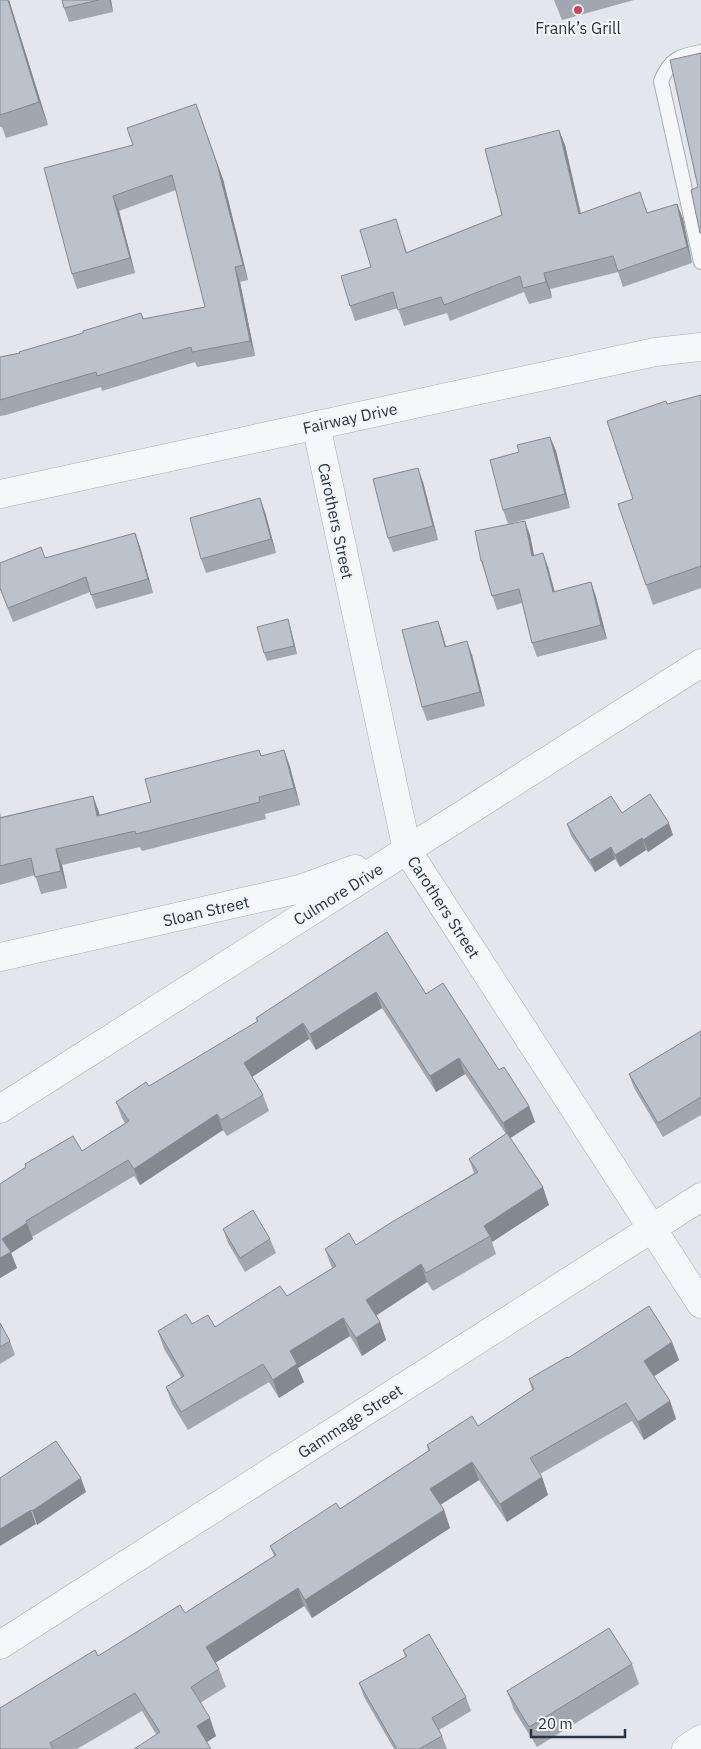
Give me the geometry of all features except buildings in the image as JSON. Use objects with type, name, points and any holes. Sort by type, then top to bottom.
[{"type":"street","name":"Fairway Drive","points":[[0,494],[655,352],[701,347]]},
{"type":"street","name":"Carothers Street","points":[[316,425],[407,850],[701,1304]]},
{"type":"street","name":"Culmore Drive","points":[[0,1109],[701,663]]},
{"type":"street","name":"Sloan Street","points":[[0,957],[300,890],[407,850]]},
{"type":"street","name":"Gammage Street","points":[[0,1645],[701,1197]]},
{"type":"street","points":[[686,1749],[701,1739]]},
{"type":"lane","points":[[701,52],[682,56],[666,67],[661,81],[701,262]]},
{"type":"place","name":"Frank’s Grill","points":[[578,10]]}]
